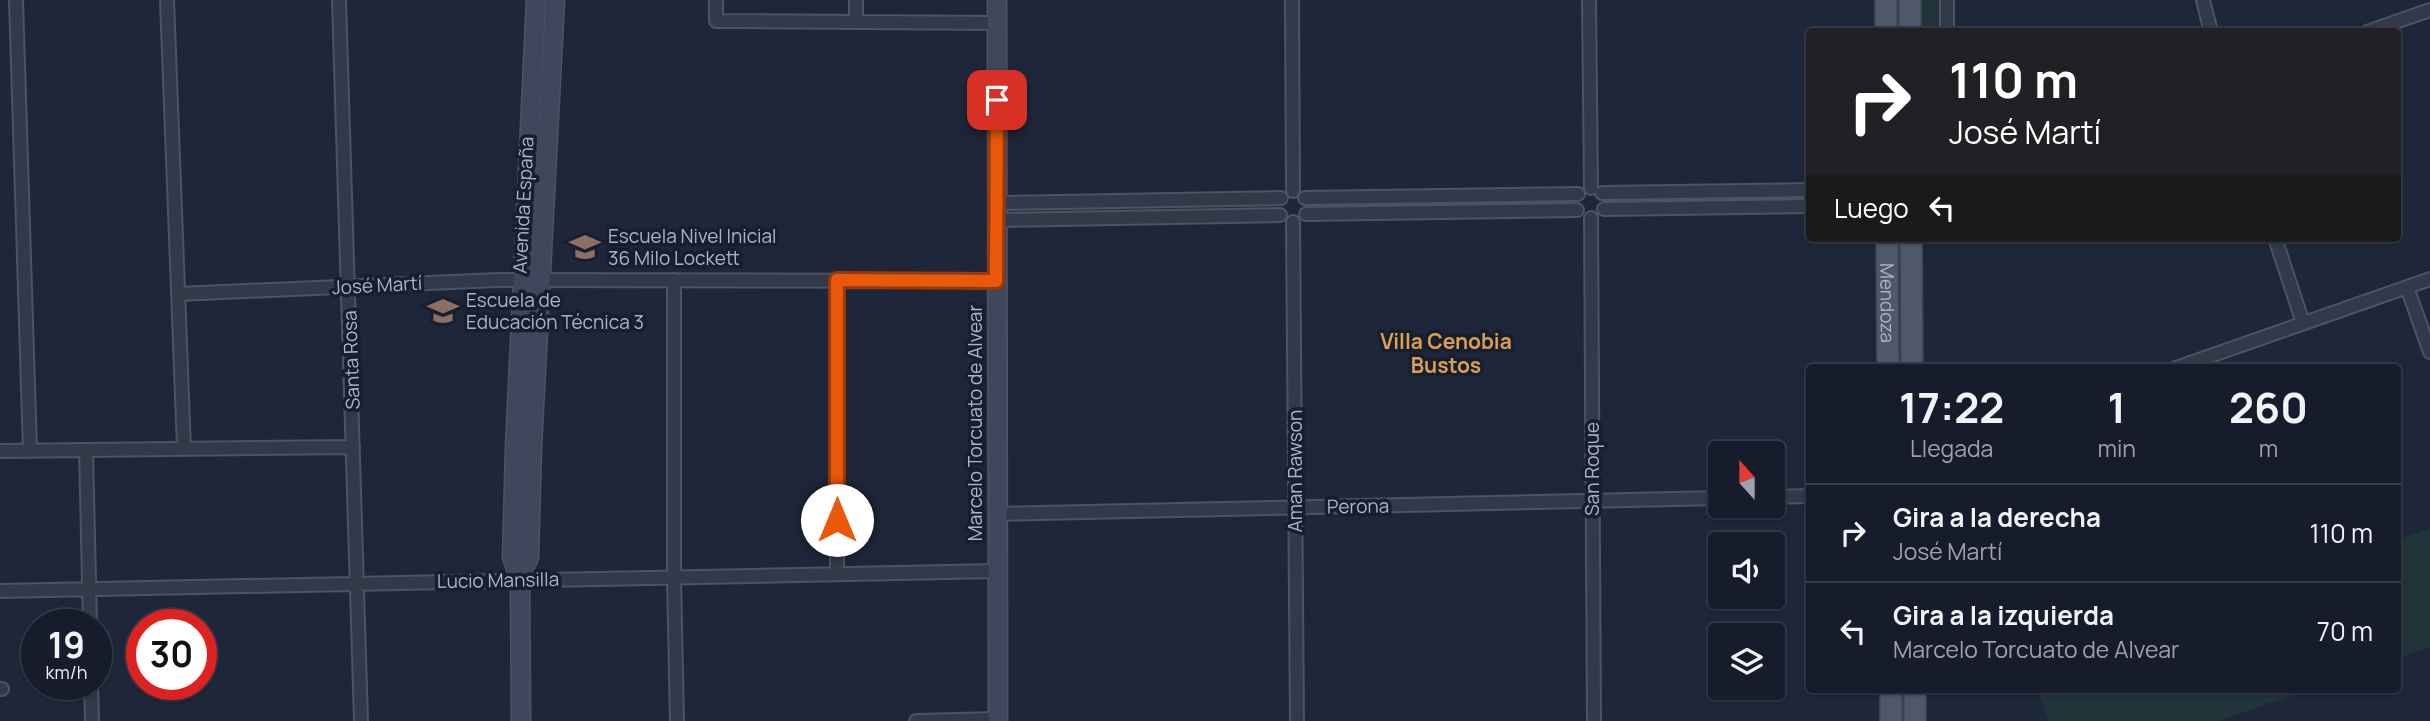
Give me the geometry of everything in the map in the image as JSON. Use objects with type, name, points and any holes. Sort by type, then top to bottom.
[{"type":"main road","name":"Avenida España","points":[[521,721],[520,579],[529,557],[536,0]]},
{"type":"main road","name":"Avenida España","points":[[532,280],[555,0]]},
{"type":"main road","name":"Marcelo Torcuato de Alvear","points":[[997,0],[998,720]]},
{"type":"main road","points":[[1886,0],[1886,28]]},
{"type":"main road","points":[[1910,0],[1910,28]]},
{"type":"main road","name":"Mendoza","points":[[1886,242],[1888,364]]},
{"type":"main road","name":"Mendoza","points":[[1911,242],[1912,364]]},
{"type":"main road","points":[[1891,693],[1891,721]]},
{"type":"main road","points":[[1914,693],[1915,721]]},
{"type":"street","points":[[16,0],[30,451]]},
{"type":"street","points":[[167,0],[184,449]]},
{"type":"street","name":"Santa Rosa","points":[[339,0],[361,721]]},
{"type":"street","points":[[716,0],[716,21],[997,23]]},
{"type":"street","points":[[856,0],[856,22]]},
{"type":"street","points":[[1292,0],[1293,191]]},
{"type":"street","points":[[1578,194],[1575,202],[1577,210],[1584,217],[1597,216],[1604,209],[1606,201],[1596,191],[1589,0]]},
{"type":"street","points":[[1947,0],[1947,28]]},
{"type":"street","points":[[2203,0],[2210,28]]},
{"type":"street","points":[[2378,28],[2430,10]]},
{"type":"street","points":[[1306,198],[1578,194],[1596,191],[1806,190]]},
{"type":"street","points":[[997,211],[1280,215],[1293,222],[1306,214],[1306,198],[1293,191],[1284,194],[1278,206],[1280,215]]},
{"type":"street","points":[[997,211],[1280,198]]},
{"type":"street","points":[[1604,209],[1806,206]]},
{"type":"street","points":[[1306,214],[1577,210]]},
{"type":"street","name":"San Roque","points":[[1591,218],[1594,721]]},
{"type":"street","name":"Aman Rawson","points":[[1293,222],[1297,721]]},
{"type":"street","points":[[2276,242],[2303,323]]},
{"type":"street","points":[[2187,364],[2430,279]]},
{"type":"street","name":"José Martí","points":[[178,294],[532,280],[996,281]]},
{"type":"street","points":[[674,280],[677,721]]},
{"type":"street","points":[[837,280],[837,574]]},
{"type":"street","points":[[2407,287],[2430,352]]},
{"type":"street","points":[[0,451],[353,447]]},
{"type":"street","points":[[86,450],[90,609]]},
{"type":"street","points":[[1785,497],[1806,496]]},
{"type":"street","name":"Perona","points":[[996,514],[1708,498]]},
{"type":"street","name":"Lucio Mansilla","points":[[0,592],[996,571]]},
{"type":"street","points":[[91,700],[92,721]]},
{"type":"street","points":[[916,721],[998,720]]},
{"type":"shaded area","points":[[1921,0],[1939,0],[1939,28],[1921,28]]},
{"type":"shaded area","points":[[1806,196],[1806,201],[1615,204],[1615,199]]},
{"type":"shaded area","points":[[1567,200],[1567,205],[1318,209],[1316,206],[1317,204]]},
{"type":"shaded area","points":[[1270,204],[1270,209],[1017,212],[1018,208]]},
{"type":"shaded area","points":[[2430,528],[2430,647],[2401,657],[2401,539]]},
{"type":"shaded area","points":[[2039,693],[2300,693],[2219,721],[2048,721]]},
{"type":"place","name":"Escuela Nivel Inicial 36 Milo Lockett","points":[[585,247]]},
{"type":"place","name":"Escuela de Educación Técnica 3","points":[[443,311]]},
{"type":"district","name":"Villa Cenobia Bustos","points":[[1446,353]]},
{"type":"route","points":[[837,520],[837,280],[996,281],[997,100]]}]
